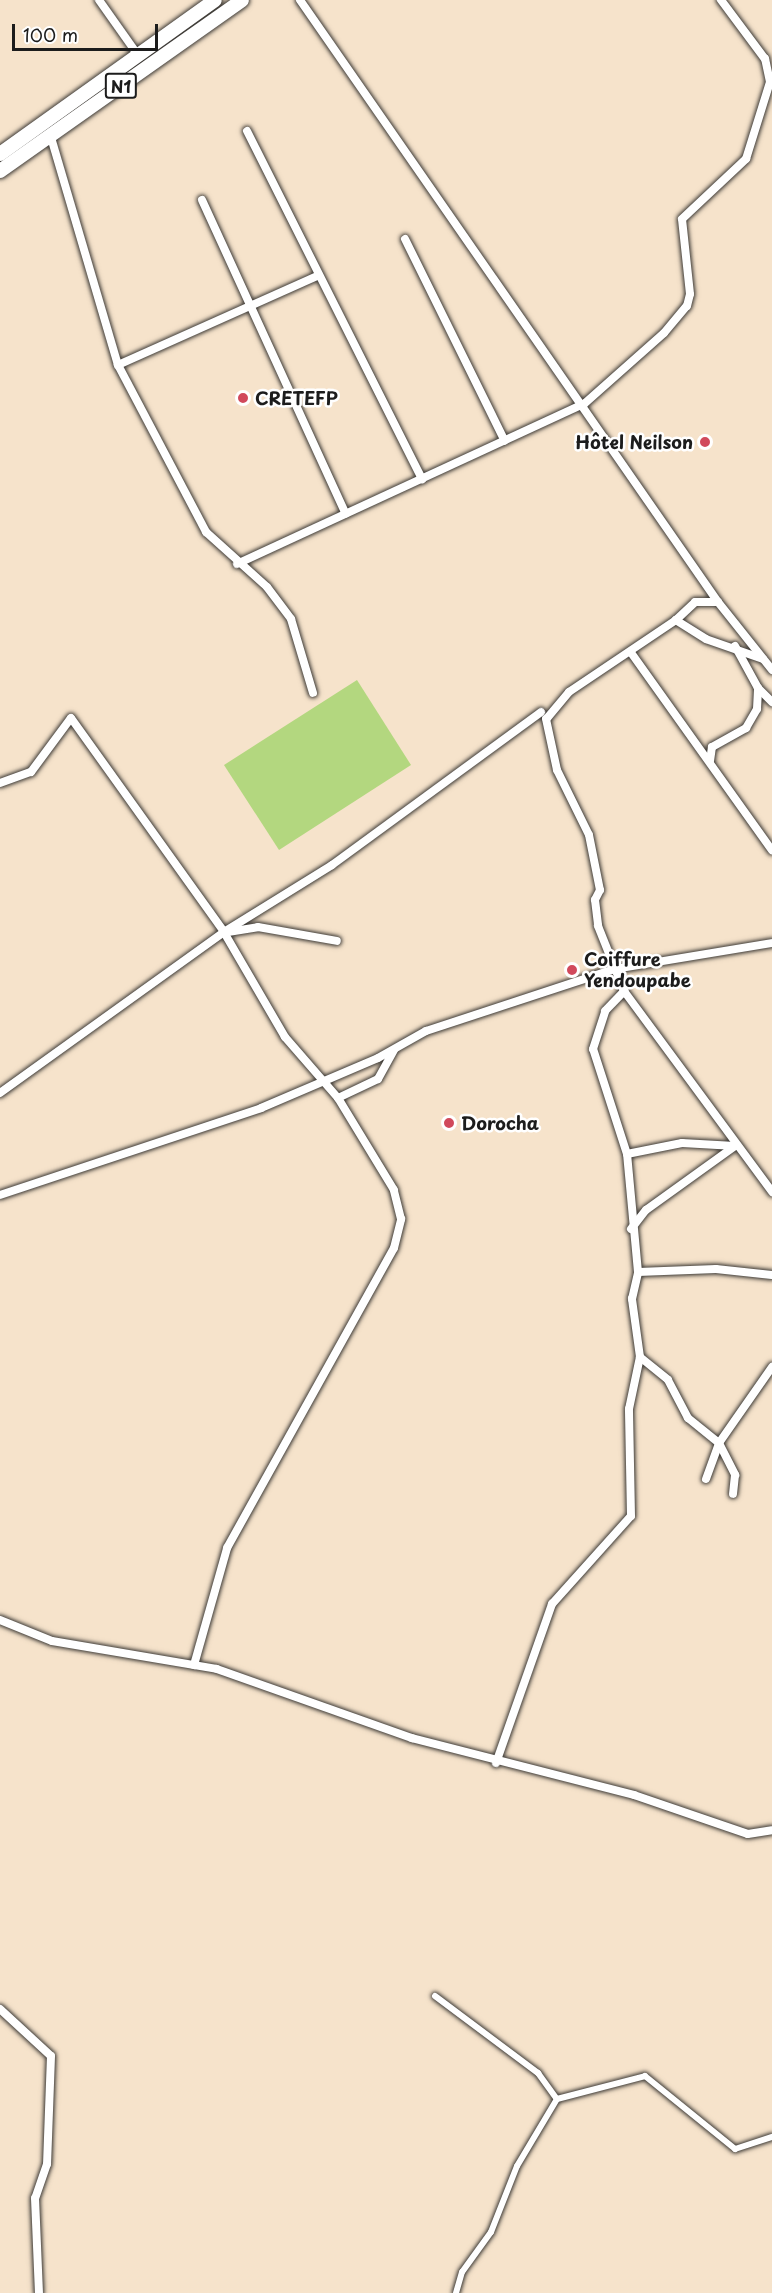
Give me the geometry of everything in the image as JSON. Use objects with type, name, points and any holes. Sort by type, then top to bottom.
[{"type":"highway","name":"N1","points":[[0,171],[47,129],[138,55],[214,0]]},
{"type":"highway","name":"N1","points":[[0,154],[47,129],[242,0]]},
{"type":"street","points":[[99,0],[138,55]]},
{"type":"street","points":[[300,0],[584,404],[718,602],[772,670]]},
{"type":"street","points":[[237,564],[584,404],[687,306],[691,265],[682,219],[746,159],[770,82],[768,59],[722,0]]},
{"type":"street","points":[[47,129],[118,365],[184,498],[206,532],[237,564],[267,587],[291,619],[314,693]]},
{"type":"street","points":[[247,131],[422,479]]},
{"type":"street","points":[[202,200],[346,514]]},
{"type":"street","points":[[405,240],[505,441]]},
{"type":"street","points":[[118,365],[319,275]]},
{"type":"street","points":[[718,602],[695,602],[632,654],[569,692],[546,720],[557,770],[589,835],[600,890],[595,900],[598,926],[624,991],[735,1146],[772,1192]]},
{"type":"street","points":[[676,620],[706,639],[735,645],[766,661]]},
{"type":"street","points":[[735,645],[758,688],[772,702]]},
{"type":"street","points":[[632,654],[772,850]]},
{"type":"street","points":[[710,761],[712,747],[746,728],[758,710],[758,688]]},
{"type":"street","points":[[0,1093],[224,932],[332,865],[542,712]]},
{"type":"street","points":[[0,783],[31,772],[71,718],[224,932],[285,1037],[327,1080],[394,1190],[401,1219],[394,1248],[231,1539],[194,1665]]},
{"type":"street","points":[[224,932],[258,927],[337,941]]},
{"type":"street","points":[[0,1195],[261,1108],[394,1050],[426,1031],[615,969],[772,943]]},
{"type":"street","points":[[496,1763],[552,1604],[631,1516],[629,1408],[640,1357],[632,1299],[638,1272],[631,1229],[627,1155],[593,1049],[604,1011],[624,991]]},
{"type":"street","points":[[338,1098],[378,1079],[394,1050]]},
{"type":"street","points":[[627,1155],[681,1143],[735,1146]]},
{"type":"street","points":[[631,1229],[646,1210],[735,1146]]},
{"type":"street","points":[[638,1272],[677,1268],[772,1275]]},
{"type":"street","points":[[640,1357],[668,1380],[688,1418],[719,1443],[735,1475],[733,1494]]},
{"type":"street","points":[[706,1479],[719,1443],[772,1367]]},
{"type":"street","points":[[0,1620],[51,1641],[194,1665],[496,1763],[634,1795],[748,1834],[772,1830]]},
{"type":"street","points":[[435,1996],[538,2073],[556,2099]]},
{"type":"street","points":[[0,2009],[51,2056],[47,2164],[35,2198],[39,2293]]},
{"type":"street","points":[[456,2293],[462,2272],[491,2232],[517,2166],[556,2099],[645,2076],[735,2149],[772,2137]]},
{"type":"green space","points":[[357,680],[411,765],[279,850],[224,765]]},
{"type":"place","name":"CRETEFP","points":[[243,398]]},
{"type":"place","name":"Hôtel Neilson","points":[[705,442]]},
{"type":"place","name":"Coiffure Yendoupabe","points":[[572,970]]},
{"type":"place","name":"Dorocha","points":[[449,1123]]}]
